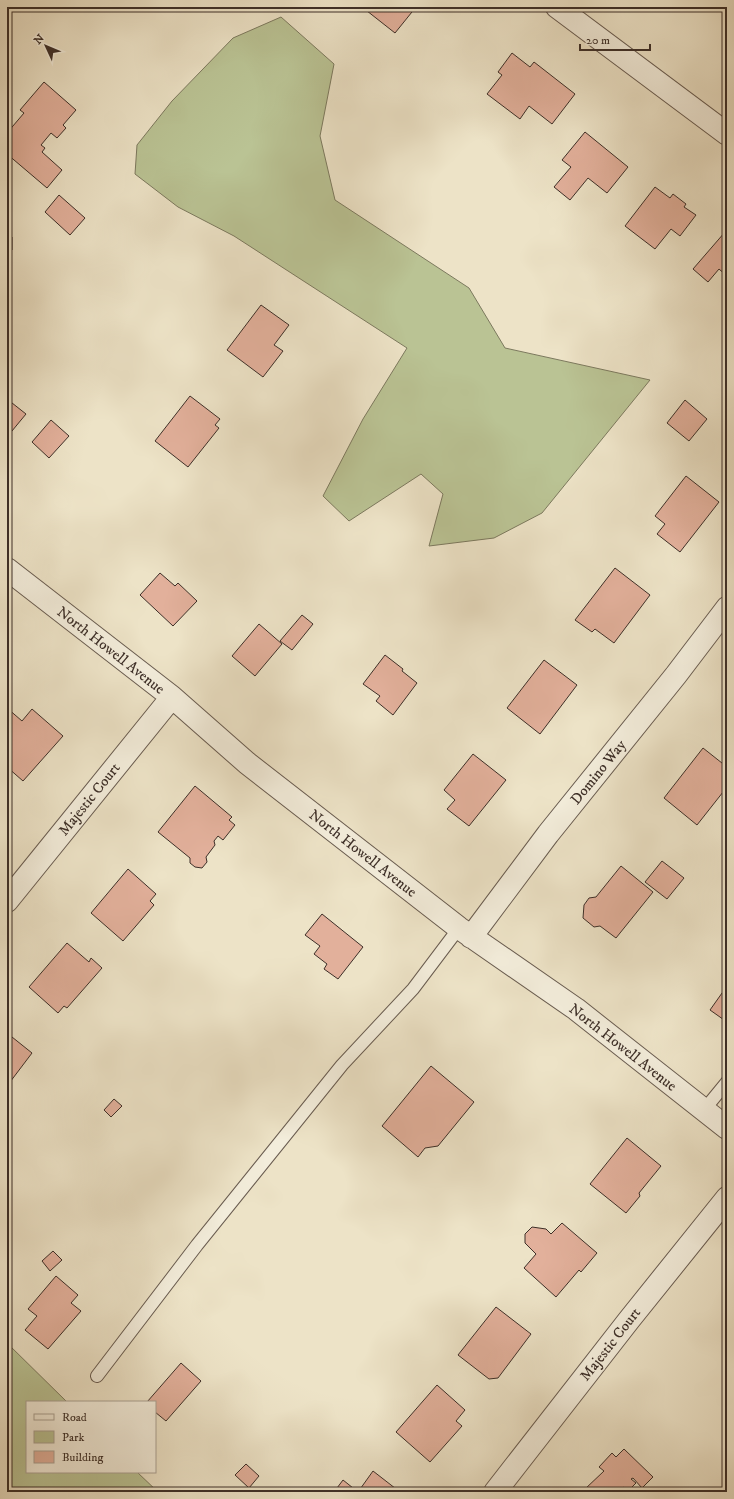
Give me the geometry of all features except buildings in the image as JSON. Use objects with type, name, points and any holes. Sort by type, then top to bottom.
[{"type":"street","points":[[557,7],[727,134]]},
{"type":"street","name":"North Howell Avenue","points":[[7,569],[172,697],[247,763],[465,932],[576,1009],[727,1128]]},
{"type":"street","name":"Domino Way","points":[[465,932],[548,834],[676,675],[727,608]]},
{"type":"street","name":"Majestic Court","points":[[7,901],[172,697]]},
{"type":"street","name":"Majestic Court","points":[[495,1492],[629,1320],[727,1198]]},
{"type":"lane","points":[[97,1376],[196,1245],[342,1065],[465,932]]},
{"type":"lane","points":[[704,1110],[727,1082]]},
{"type":"green space","points":[[281,17],[334,64],[320,136],[335,200],[469,288],[505,348],[650,380],[542,513],[494,538],[429,546],[443,494],[421,474],[349,521],[323,496],[363,419],[407,348],[234,236],[178,207],[135,174],[137,145],[172,101],[233,38]]},
{"type":"green space","points":[[7,1343],[66,1401],[26,1401],[26,1473],[138,1473],[158,1492],[7,1492]]}]
